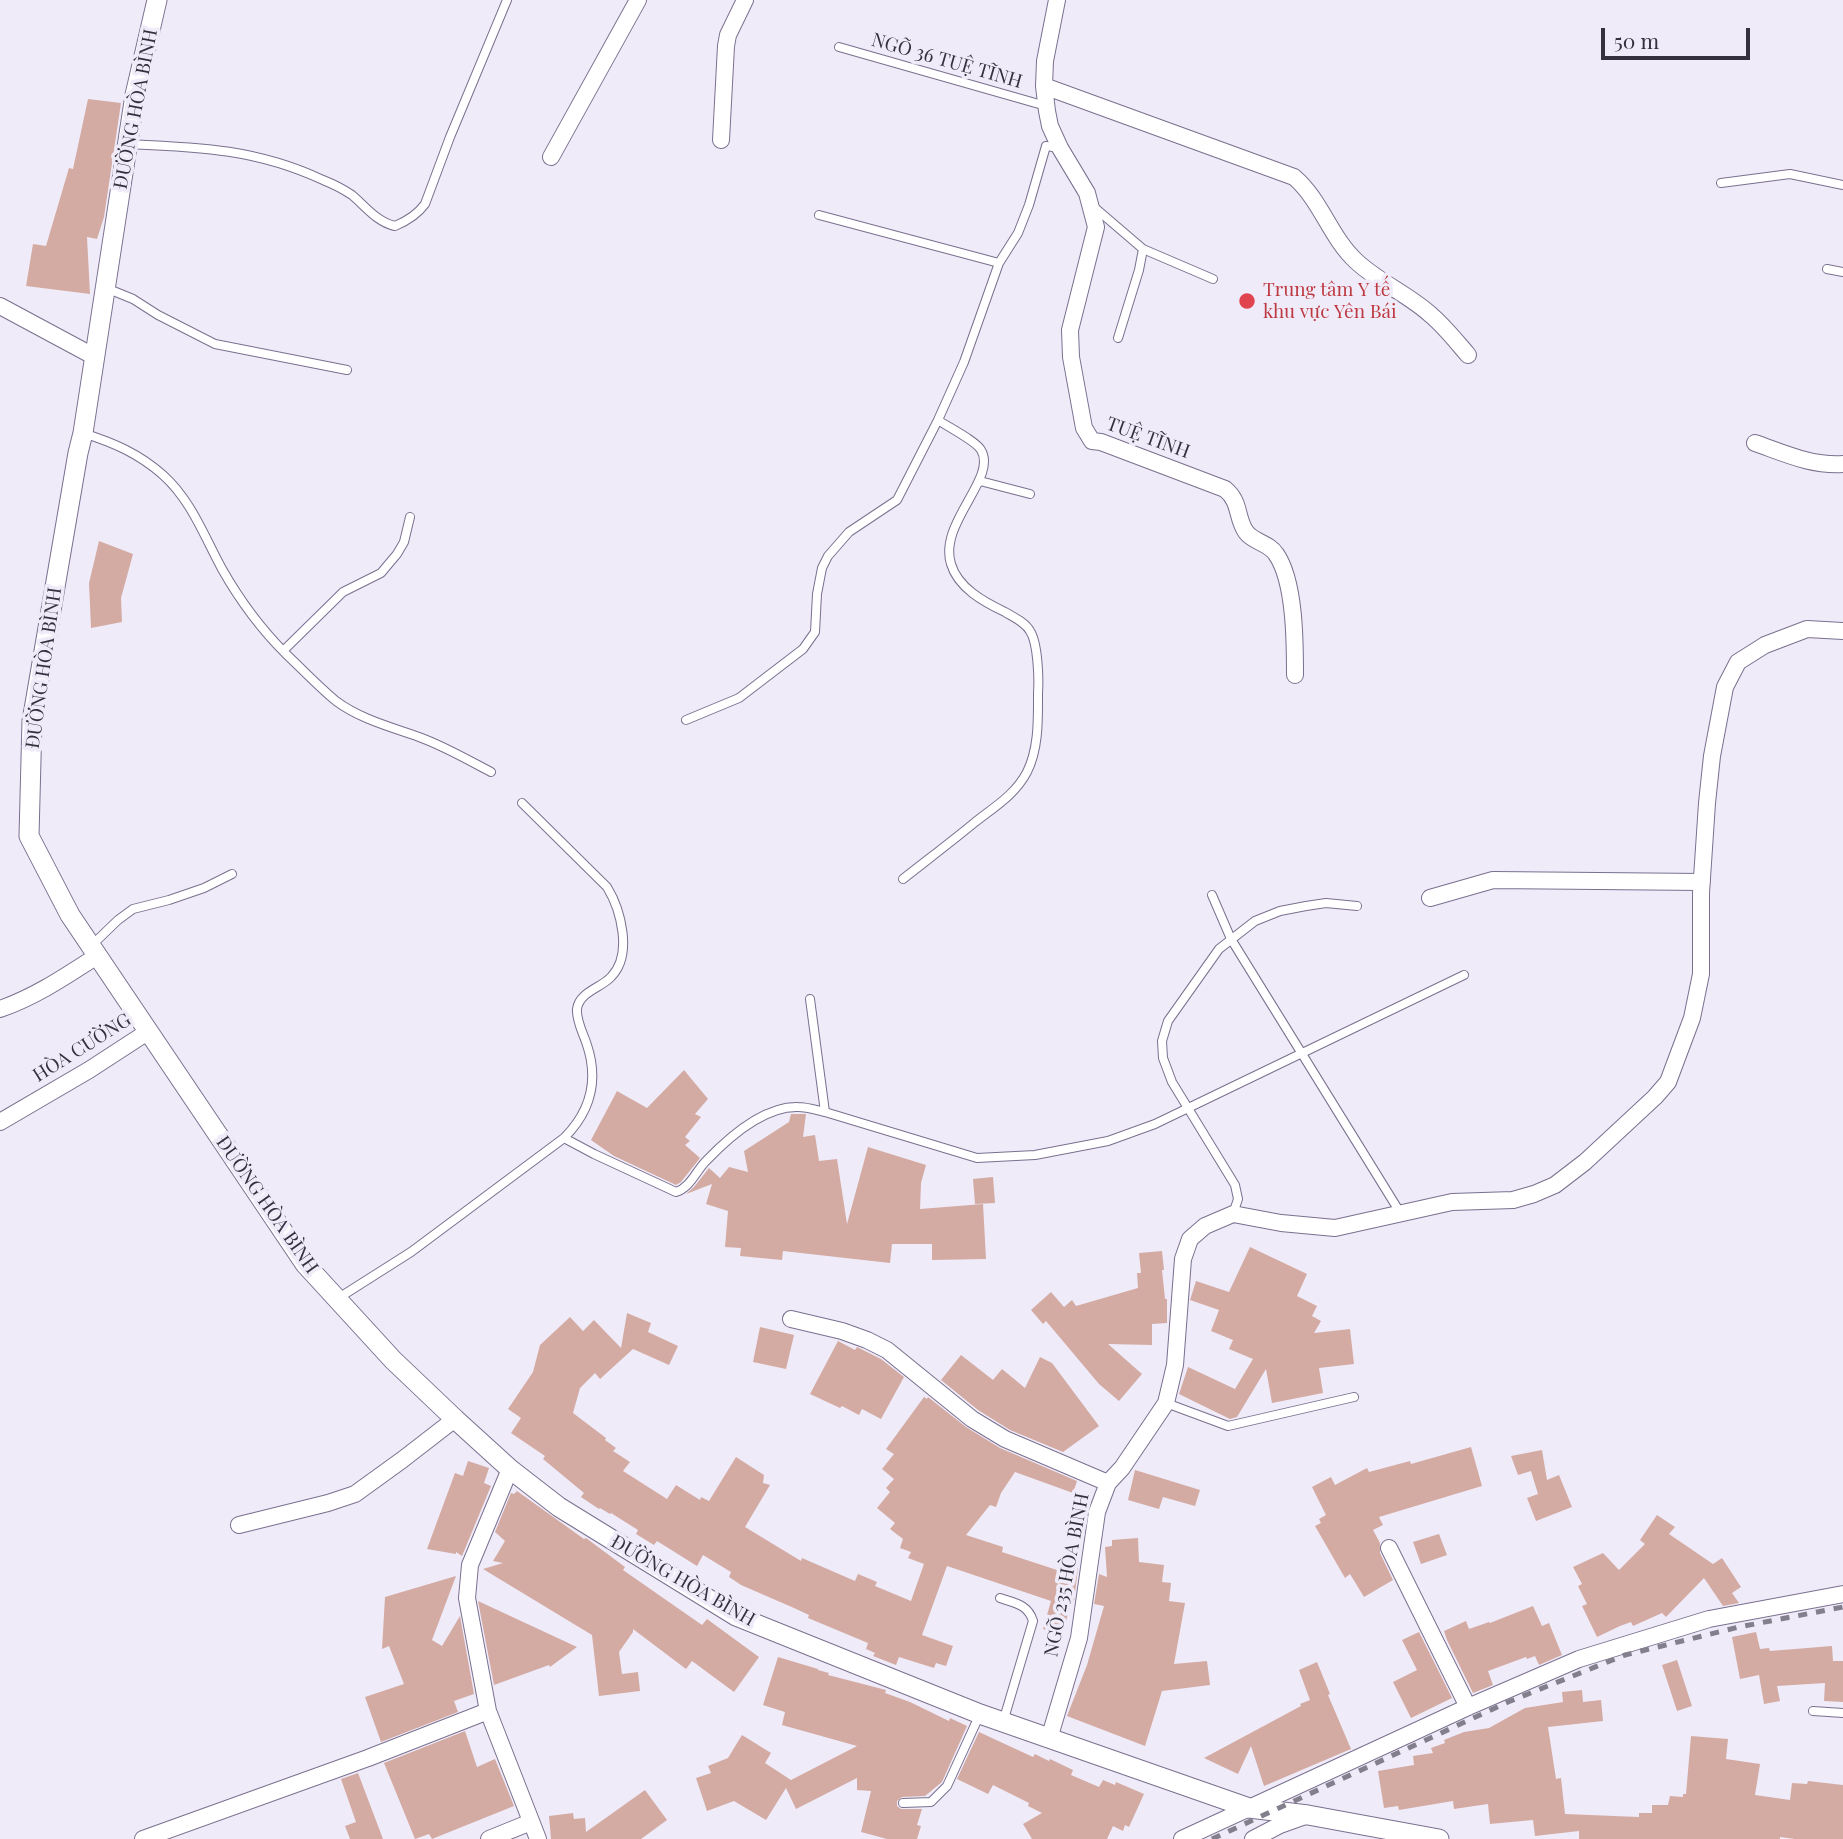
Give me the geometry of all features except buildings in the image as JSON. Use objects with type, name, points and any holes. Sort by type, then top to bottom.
[{"type":"street","name":"ĐƯỜNG HÒA BÌNH","points":[[157,0],[135,95],[83,433],[32,721],[29,836],[70,915],[305,1264],[393,1360],[510,1469],[559,1507],[736,1616],[981,1714],[1249,1808],[1308,1815],[1439,1839]]},
{"type":"street","points":[[551,157],[638,0]]},
{"type":"street","points":[[721,140],[726,46],[728,35],[745,0]]},
{"type":"street","name":"TUỆ TĨNH","points":[[1057,0],[1045,61],[1046,106],[1050,126],[1083,186],[1096,227],[1070,330],[1071,357],[1084,428],[1092,441],[1226,489],[1231,494],[1236,501],[1245,531],[1250,537],[1268,545],[1282,564],[1293,606],[1295,675]]},
{"type":"street","points":[[1044,86],[1294,177],[1314,200],[1355,260],[1430,313],[1468,355]]},
{"type":"street","points":[[0,306],[95,357]]},
{"type":"street","points":[[1755,443],[1815,463],[1843,464]]},
{"type":"street","points":[[1233,1214],[1281,1223],[1335,1228],[1452,1202],[1513,1200],[1555,1185],[1585,1163],[1668,1082],[1692,1018],[1701,974],[1702,882],[1707,803],[1724,687],[1738,662],[1765,645],[1807,629],[1843,631]]},
{"type":"street","points":[[1430,898],[1493,880],[1702,882]]},
{"type":"street","points":[[0,1009],[43,990],[94,951]]},
{"type":"street","name":"HÒA CƯỜNG","points":[[0,1122],[149,1031]]},
{"type":"street","name":"NGÕ 235 HÒA BÌNH","points":[[1049,1739],[1079,1638],[1097,1512],[1108,1483],[1122,1468],[1166,1403],[1175,1365],[1183,1259],[1190,1239],[1205,1226],[1233,1214]]},
{"type":"street","points":[[791,1319],[842,1331],[887,1350],[972,1419],[1005,1439],[1108,1483]]},
{"type":"street","points":[[239,1525],[355,1494],[454,1419]]},
{"type":"street","points":[[510,1469],[470,1565],[467,1598],[488,1711],[538,1839]]},
{"type":"street","points":[[1389,1548],[1468,1707]]},
{"type":"street","points":[[1182,1839],[1468,1707],[1579,1659],[1709,1619],[1843,1594]]},
{"type":"street","points":[[143,1839],[368,1758],[488,1711]]},
{"type":"street","points":[[1253,1839],[1308,1815]]},
{"type":"street","points":[[489,1839],[531,1822]]},
{"type":"lane","points":[[128,144],[221,150],[249,154],[288,165],[349,193],[382,222],[395,226],[411,218],[425,205],[506,0]]},
{"type":"lane","name":"NGÕ 36 TUỆ TĨNH","points":[[839,47],[1046,106]]},
{"type":"lane","points":[[686,720],[739,698],[803,649],[815,632],[817,594],[822,568],[828,556],[849,533],[897,499],[938,420],[964,362],[999,263],[1018,233],[1029,205],[1046,146],[1060,148]]},
{"type":"lane","points":[[1721,183],[1790,174],[1843,185]]},
{"type":"lane","points":[[1091,205],[1143,249],[1213,279]]},
{"type":"lane","points":[[820,215],[999,263]]},
{"type":"lane","points":[[1118,338],[1143,249]]},
{"type":"lane","points":[[1828,269],[1843,271]]},
{"type":"lane","points":[[106,288],[133,299],[215,344],[347,370]]},
{"type":"lane","points":[[903,879],[999,806],[1028,771],[1037,739],[1039,679],[1030,630],[1017,619],[970,591],[950,564],[949,547],[953,532],[979,481],[984,458],[973,442],[938,420]]},
{"type":"lane","points":[[83,433],[117,444],[144,460],[172,484],[201,526],[222,569],[245,606],[283,652],[336,701],[491,772]]},
{"type":"lane","points":[[979,481],[1030,494]]},
{"type":"lane","points":[[283,652],[343,592],[380,573],[404,542],[410,517]]},
{"type":"lane","points":[[337,1299],[411,1252],[564,1138],[578,1125],[586,1110],[592,1086],[593,1061],[577,1010],[580,1000],[618,969],[623,945],[620,923],[613,897],[607,887],[522,803]]},
{"type":"lane","points":[[94,951],[118,919],[133,909],[204,888],[232,874]]},
{"type":"lane","points":[[1212,895],[1231,939],[1401,1214]]},
{"type":"lane","points":[[1233,1214],[1238,1199],[1235,1185],[1172,1082],[1163,1058],[1162,1041],[1168,1021],[1219,949],[1255,921],[1280,911],[1326,903],[1357,906]]},
{"type":"lane","points":[[564,1138],[676,1192],[686,1187],[706,1161],[739,1131],[779,1109],[799,1107],[825,1112],[977,1158],[1035,1155],[1108,1141],[1155,1124],[1464,975]]},
{"type":"lane","points":[[810,999],[825,1112]]},
{"type":"lane","points":[[1166,1403],[1228,1426],[1354,1397]]},
{"type":"lane","points":[[1000,1598],[1024,1606],[1031,1612],[1033,1621],[1003,1722]]},
{"type":"lane","points":[[1813,1711],[1843,1713]]},
{"type":"lane","points":[[903,1803],[931,1802],[947,1786],[981,1714]]},
{"type":"railway","points":[[1212,1839],[1508,1702],[1625,1655],[1739,1627],[1843,1607]]},
{"type":"place","name":"Trung tâm Y tế khu vực Yên Bái","points":[[1247,301]]}]
